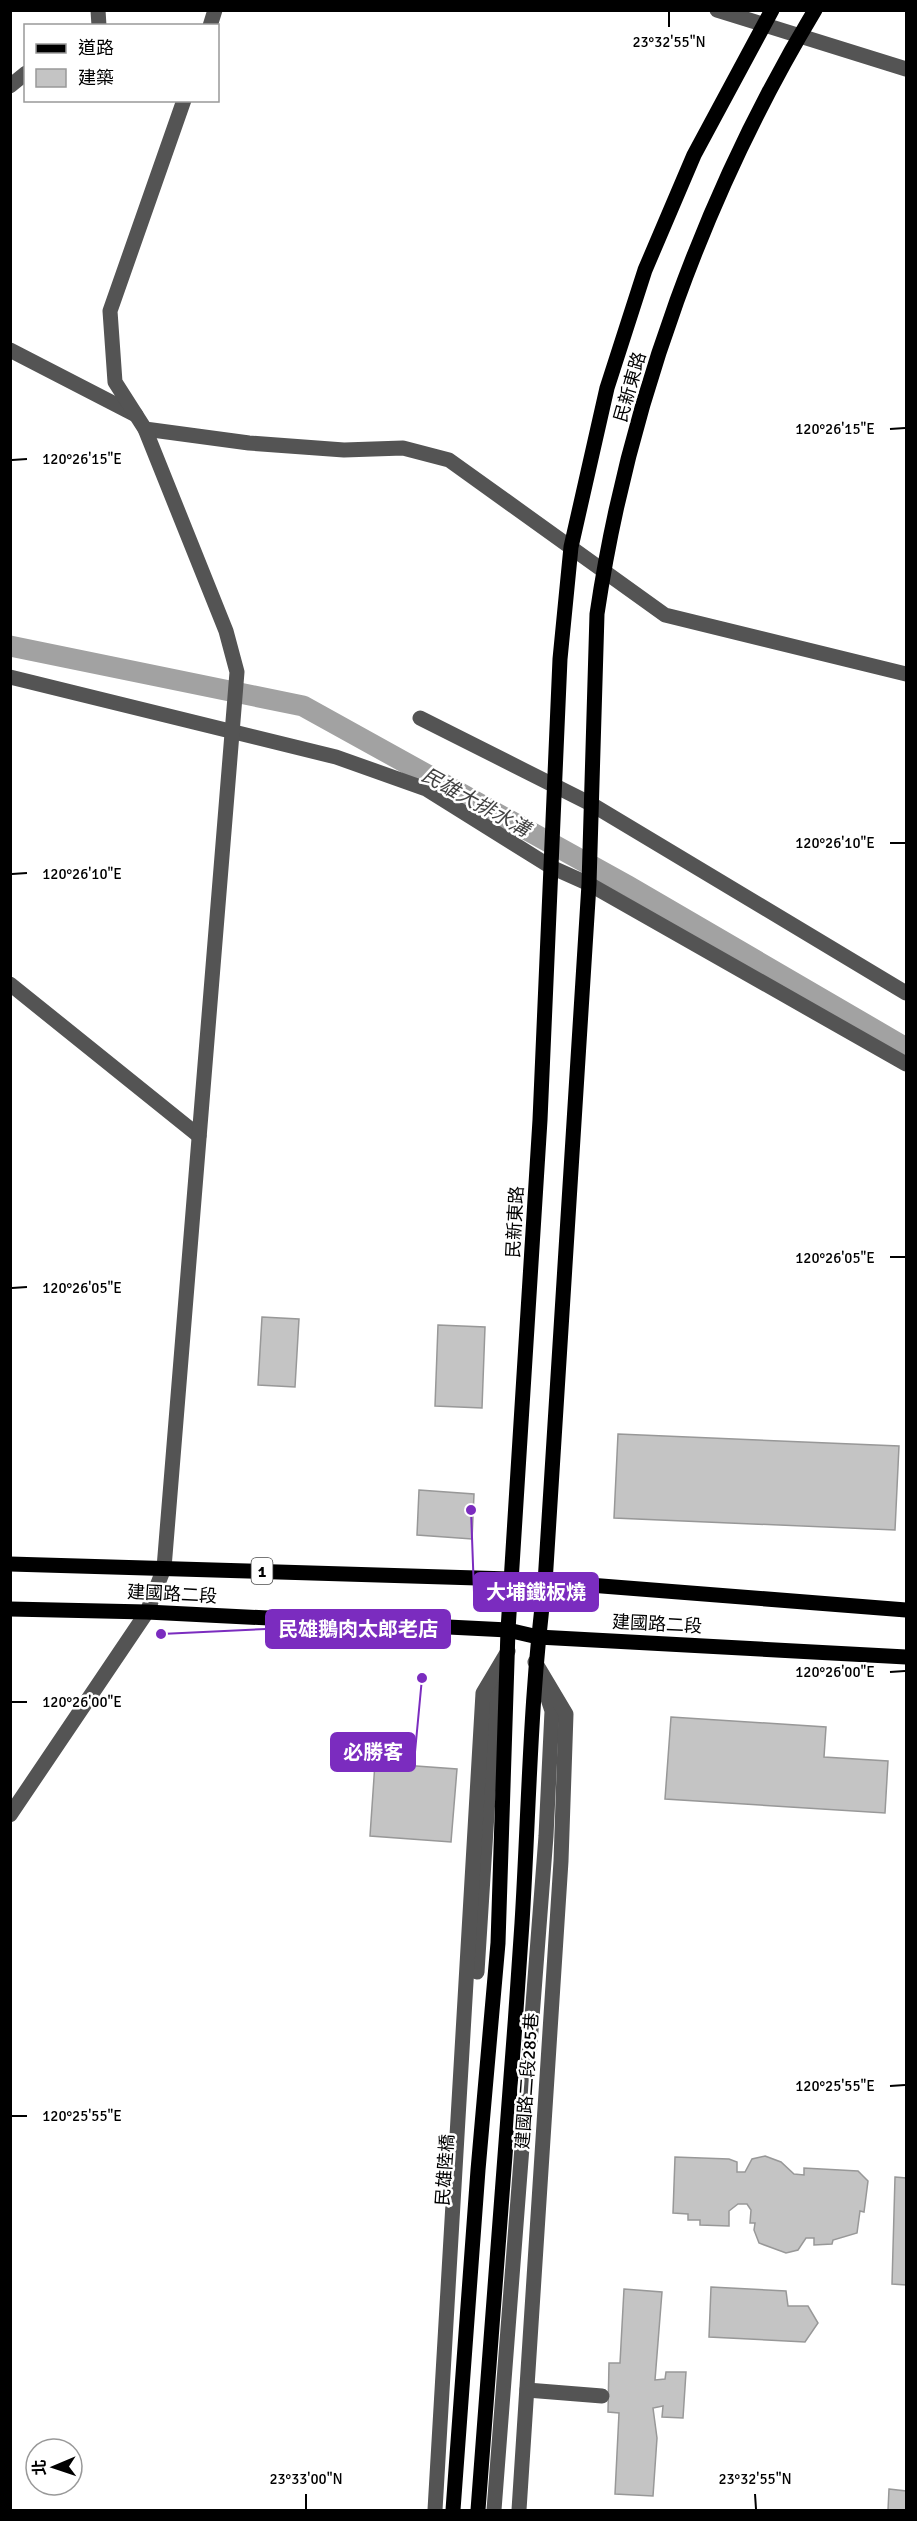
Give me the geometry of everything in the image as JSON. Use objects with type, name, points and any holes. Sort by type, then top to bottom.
[{"type":"main road","name":"民新東路","points":[[494,1833],[513,1579],[539,1132],[560,659],[572,547],[607,388],[645,270],[694,155],[772,10]]},
{"type":"main road","name":"民新東路","points":[[589,884],[597,614],[603,573],[634,443],[667,328],[733,161],[815,10]]},
{"type":"main road","points":[[478,2511],[528,1834],[535,1662],[544,1583],[589,884]]},
{"type":"main road","name":"建國路二段","points":[[10,1564],[513,1579],[906,1610]]},
{"type":"main road","name":"建國路二段","points":[[10,1609],[147,1612],[508,1630],[538,1636],[906,1657]]},
{"type":"main road","name":"民雄陸橋","points":[[453,2511],[478,2170],[498,1943],[494,1833]]},
{"type":"street","points":[[717,10],[906,69]]},
{"type":"street","points":[[10,86],[24,75]]},
{"type":"street","points":[[12,1814],[147,1612],[164,1568],[237,672],[226,631],[141,422],[115,382],[110,311],[183,102]]},
{"type":"street","points":[[10,350],[141,422],[249,443],[344,450],[403,448],[449,460],[572,547],[603,573],[665,615],[906,674]]},
{"type":"street","points":[[10,676],[336,757],[426,789],[551,867],[589,884],[906,1064]]},
{"type":"street","points":[[420,718],[591,804],[906,993]]},
{"type":"street","points":[[10,984],[199,1136]]},
{"type":"street","points":[[435,2511],[483,1693],[508,1651]]},
{"type":"street","points":[[494,2511],[546,1836],[552,1711],[535,1662]]},
{"type":"street","name":"建國路二段285巷","points":[[519,2511],[561,1861],[566,1714],[535,1662]]},
{"type":"street","name":"民雄陸橋","points":[[444,2511],[494,1833]]},
{"type":"street","points":[[527,2390],[602,2396]]},
{"type":"building","points":[[262,1317],[299,1319],[295,1387],[258,1385]]},
{"type":"building","points":[[438,1325],[485,1327],[482,1408],[435,1406]]},
{"type":"building","points":[[618,1434],[899,1446],[895,1530],[614,1518]]},
{"type":"building","points":[[419,1490],[474,1494],[472,1539],[417,1535]]},
{"type":"building","points":[[671,1717],[826,1727],[824,1757],[888,1761],[885,1813],[665,1799]]},
{"type":"building","points":[[375,1763],[457,1769],[451,1842],[370,1836]]},
{"type":"building","points":[[765,2156],[781,2162],[794,2174],[804,2175],[804,2168],[858,2171],[868,2181],[864,2212],[860,2211],[857,2233],[833,2240],[832,2244],[814,2245],[814,2238],[806,2238],[798,2250],[786,2253],[759,2243],[754,2230],[755,2223],[750,2223],[751,2210],[747,2204],[738,2204],[729,2211],[729,2226],[700,2225],[700,2220],[688,2220],[688,2214],[673,2213],[675,2157],[729,2159],[737,2162],[737,2172],[745,2172],[752,2159]]},
{"type":"building","points":[[895,2177],[906,2178],[906,2285],[892,2284]]},
{"type":"building","points":[[711,2287],[786,2291],[788,2306],[808,2306],[818,2323],[805,2342],[709,2337]]},
{"type":"building","points":[[624,2289],[662,2292],[655,2380],[665,2379],[666,2372],[686,2372],[683,2418],[662,2417],[663,2406],[653,2408],[657,2438],[653,2496],[615,2494],[619,2413],[608,2412],[609,2363],[620,2363]]},
{"type":"building","points":[[889,2489],[906,2491],[906,2510],[888,2510]]},
{"type":"waterway","name":"民雄大排水溝","points":[[10,646],[303,706],[628,886],[906,1048]]},
{"type":"place","name":"大埔鐵板燒","points":[[471,1510]]},
{"type":"place","name":"民雄鵝肉太郎老店","points":[[161,1634]]},
{"type":"place","name":"必勝客","points":[[422,1678]]}]
